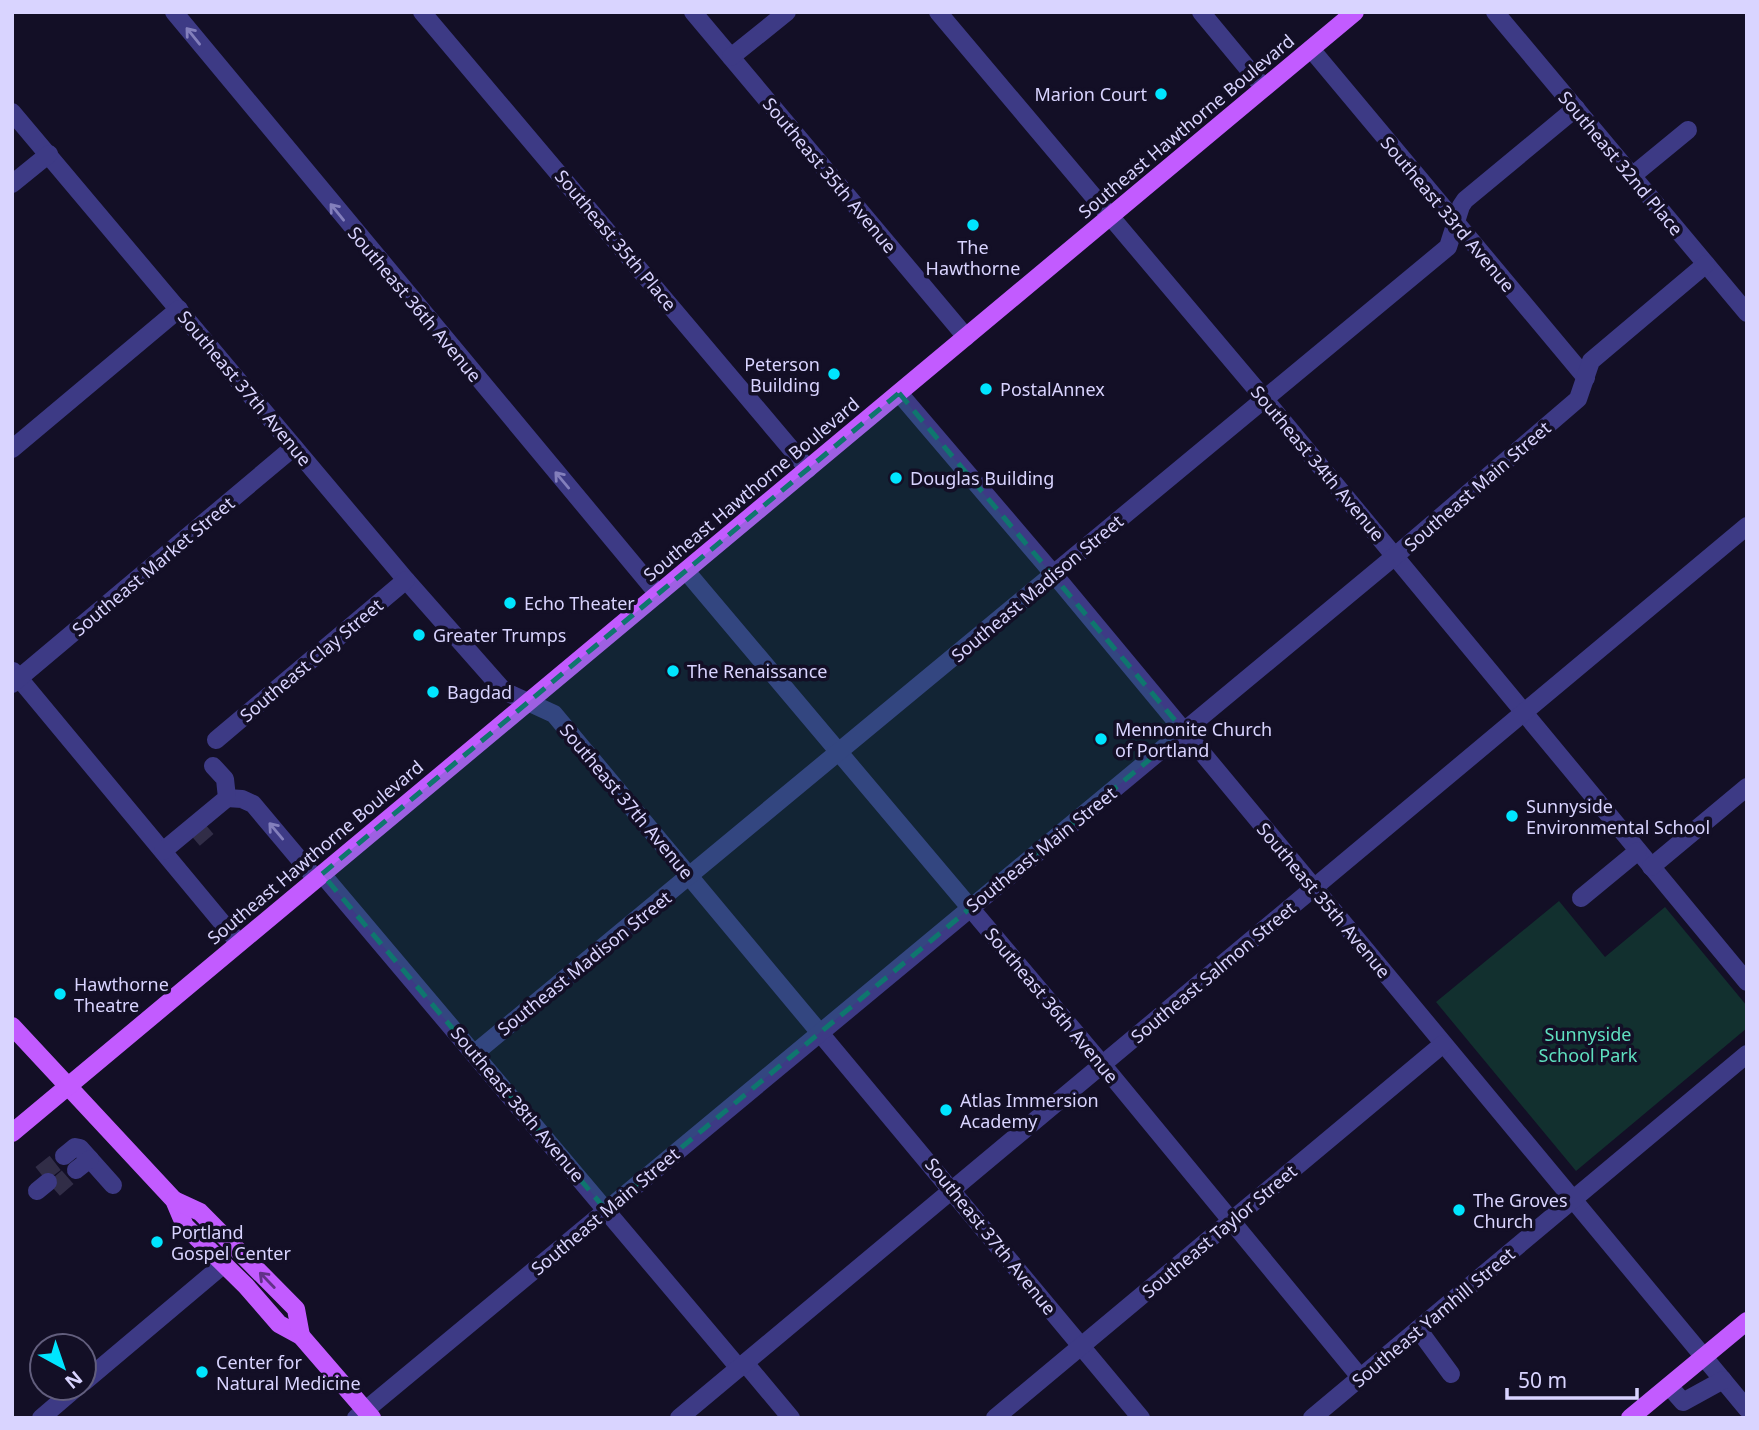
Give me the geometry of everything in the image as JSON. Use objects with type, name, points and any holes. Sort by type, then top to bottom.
[{"type":"main road","name":"Southeast Hawthorne Boulevard","points":[[12,1133],[1355,12]]},
{"type":"main road","points":[[12,1026],[174,1200],[185,1226],[279,1324],[302,1336],[365,1415]]},
{"type":"main road","points":[[174,1200],[200,1212],[296,1309],[302,1336]]},
{"type":"main road","points":[[1630,1418],[1747,1321]]},
{"type":"street","name":"Southeast 36th Avenue","points":[[174,12],[658,594]]},
{"type":"street","name":"Southeast 35th Place","points":[[422,12],[808,469]]},
{"type":"street","name":"Southeast 35th Avenue","points":[[694,12],[966,337]]},
{"type":"street","points":[[731,57],[787,12]]},
{"type":"street","name":"Southeast 34th Avenue","points":[[938,12],[1265,399],[1747,982]]},
{"type":"street","points":[[1201,12],[1264,88]]},
{"type":"street","name":"Southeast 32nd Place","points":[[1495,12],[1747,313]]},
{"type":"street","name":"Southeast 33rd Avenue","points":[[1311,49],[1586,378]]},
{"type":"street","name":"Southeast Madison Street","points":[[475,1053],[1448,247],[1465,200],[1576,107]]},
{"type":"street","name":"Southeast 37th Avenue","points":[[12,112],[406,580],[504,691],[554,714],[953,1189],[1141,1418]]},
{"type":"street","points":[[1632,176],[1688,130]]},
{"type":"street","points":[[12,184],[49,154]]},
{"type":"street","name":"Southeast Main Street","points":[[365,1415],[606,1210],[1395,556],[1578,399],[1591,361],[1706,264]]},
{"type":"street","points":[[12,449],[179,309]]},
{"type":"street","name":"Southeast 35th Avenue","points":[[899,393],[1054,574],[1747,1409]]},
{"type":"street","name":"Southeast Market Street","points":[[15,677],[294,447]]},
{"type":"street","name":"Southeast Salmon Street","points":[[679,1418],[1523,713],[1743,537]]},
{"type":"street","name":"Southeast 36th Avenue","points":[[686,571],[1102,1064],[1360,1377]]},
{"type":"street","name":"Southeast Clay Street","points":[[216,740],[406,580]]},
{"type":"street","points":[[15,677],[239,943]]},
{"type":"street","points":[[213,766],[225,779],[235,798]]},
{"type":"street","points":[[1651,867],[1747,787]]},
{"type":"street","points":[[166,855],[235,798]]},
{"type":"street","points":[[166,855],[201,833],[235,798]]},
{"type":"street","name":"Southeast 38th Avenue","points":[[235,798],[253,804],[319,877],[475,1053],[606,1210],[742,1366],[791,1418]]},
{"type":"street","points":[[1581,898],[1638,851]]},
{"type":"street","name":"Southeast Taylor Street","points":[[995,1418],[1443,1044]]},
{"type":"street","name":"Southeast Yamhill Street","points":[[1312,1418],[1747,1054]]},
{"type":"street","points":[[77,1160],[113,1185]]},
{"type":"street","points":[[98,1369],[223,1264]]},
{"type":"street","points":[[1418,1329],[1451,1374]]},
{"type":"street","points":[[1669,1386],[1683,1402],[1723,1380]]},
{"type":"street","points":[[41,1418],[60,1402]]},
{"type":"highlighted area","points":[[899,393],[1184,731],[606,1210],[322,874]]},
{"type":"green space","name":"Sunnyside School Park","points":[[1559,901],[1605,957],[1665,907],[1747,1006],[1747,1028],[1576,1171],[1436,1002]]},
{"type":"tunnel","points":[[194,839],[208,827]]},
{"type":"tunnel","points":[[41,1174],[64,1156]]},
{"type":"tunnel","points":[[54,1189],[76,1170]]},
{"type":"place","name":"Marion Court","points":[[1161,94]]},
{"type":"place","name":"The Hawthorne","points":[[973,225]]},
{"type":"place","name":"Peterson Building","points":[[834,374]]},
{"type":"place","name":"PostalAnnex","points":[[986,389]]},
{"type":"place","name":"Douglas Building","points":[[896,478]]},
{"type":"place","name":"Echo Theater","points":[[510,603]]},
{"type":"place","name":"Greater Trumps","points":[[419,635]]},
{"type":"place","name":"The Renaissance","points":[[673,671]]},
{"type":"place","name":"Bagdad","points":[[433,692]]},
{"type":"place","name":"Mennonite Church of Portland","points":[[1101,739]]},
{"type":"place","name":"Sunnyside Environmental School","points":[[1512,816]]},
{"type":"place","name":"Hawthorne Theatre","points":[[60,994]]},
{"type":"place","name":"Atlas Immersion Academy","points":[[946,1110]]},
{"type":"place","name":"The Groves Church","points":[[1459,1210]]},
{"type":"place","name":"Portland Gospel Center","points":[[157,1242]]},
{"type":"place","name":"Center for Natural Medicine","points":[[202,1372]]}]
